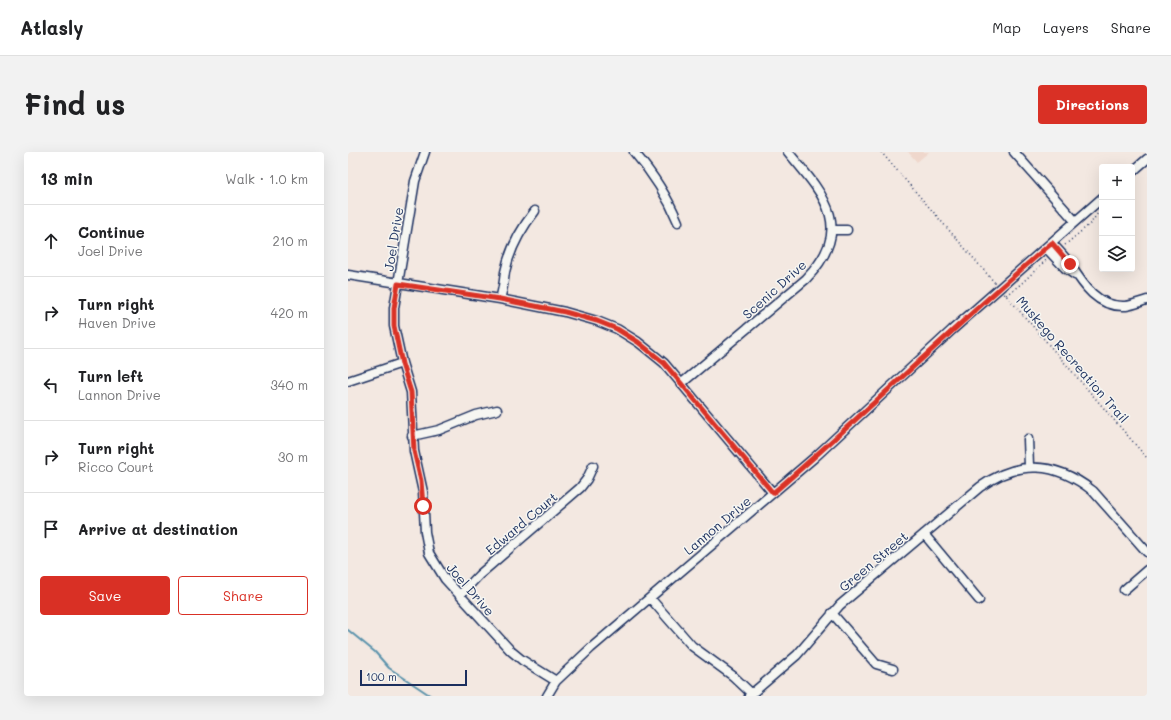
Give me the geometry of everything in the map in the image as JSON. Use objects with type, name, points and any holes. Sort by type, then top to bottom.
[{"type":"street","name":"Joel Drive","points":[[424,152],[415,181],[394,308],[394,326],[402,364],[411,392],[412,436],[423,492],[425,532],[429,553],[438,570],[511,651],[522,660],[556,681]]},
{"type":"street","points":[[634,152],[657,181],[678,222]]},
{"type":"street","points":[[788,152],[822,193],[833,230],[847,230]]},
{"type":"street","points":[[1014,152],[1075,221]]},
{"type":"street","points":[[1135,169],[1147,159]]},
{"type":"street","name":"Lannon Drive","points":[[547,696],[556,681],[591,648],[773,493],[885,394],[958,325],[1100,200]]},
{"type":"street","points":[[500,299],[508,261],[514,243],[524,226],[535,212]]},
{"type":"street","name":"Scenic Drive","points":[[682,383],[806,279],[818,264],[829,246],[833,230]]},
{"type":"street","points":[[1049,245],[1070,264],[1088,291],[1103,302],[1128,306],[1147,300]]},
{"type":"street","points":[[348,275],[500,299],[577,314],[617,329],[647,349],[682,383],[773,493]]},
{"type":"street","points":[[348,381],[402,364]]},
{"type":"street","points":[[412,436],[439,430],[476,415],[497,410]]},
{"type":"street","points":[[1028,439],[1029,466],[1064,474],[1082,483],[1093,491],[1147,552]]},
{"type":"street","name":"Edward Court","points":[[460,595],[479,575],[580,488],[587,479],[593,466]]},
{"type":"street","name":"Green Street","points":[[750,695],[797,655],[832,613],[866,582],[990,479],[1011,470],[1029,466]]},
{"type":"street","points":[[924,534],[979,600]]},
{"type":"street","points":[[1124,590],[1147,570]]},
{"type":"street","points":[[650,598],[692,646],[733,676],[750,695]]},
{"type":"street","points":[[832,613],[876,664],[893,669]]},
{"type":"path","points":[[880,152],[996,284]]},
{"type":"path","points":[[1062,248],[1091,223],[1099,211]]},
{"type":"path","points":[[1006,295],[1021,284],[1050,257]]},
{"type":"path","name":"Muskego Recreation Trail","points":[[1001,290],[1147,458]]},
{"type":"shaded area","points":[[908,152],[929,152],[917,162]]},
{"type":"waterway","points":[[348,630],[375,652],[389,668],[431,696]]},
{"type":"route","points":[[423,506],[423,492],[412,436],[411,392],[402,364],[394,326],[394,308],[398,284],[455,292],[489,299],[500,299],[577,314],[617,329],[638,342],[664,363],[773,493],[885,394],[952,330],[1052,243],[1070,264]]}]
